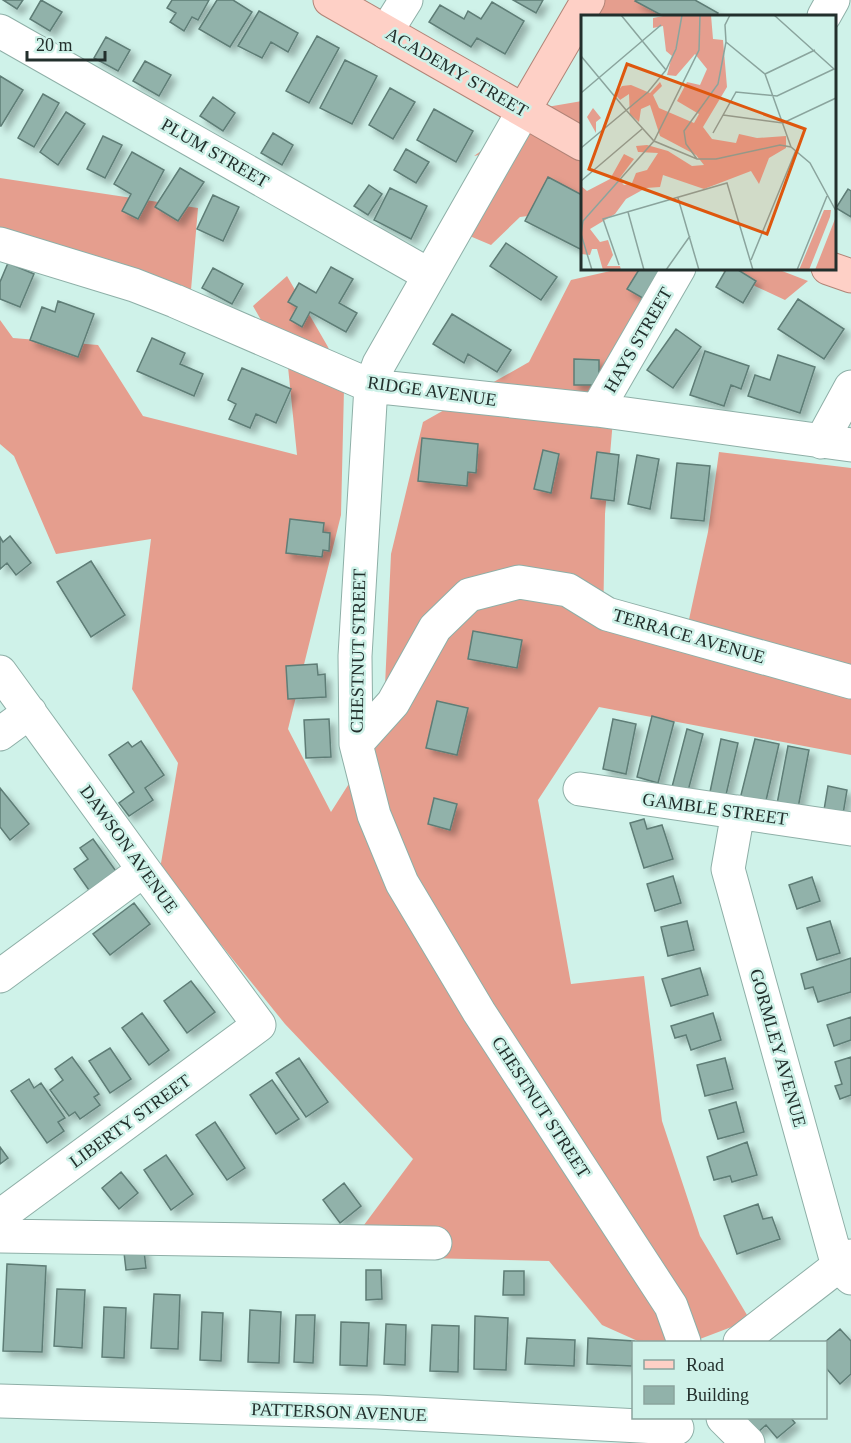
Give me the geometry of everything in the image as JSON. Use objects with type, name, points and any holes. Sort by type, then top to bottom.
[{"type":"main road","name":"ACADEMY STREET","points":[[330,0],[581,143]]},
{"type":"main road","name":"CHESTNUT STREET","points":[[524,110],[588,0]]},
{"type":"main road","points":[[834,270],[851,276]]},
{"type":"street","points":[[386,32],[406,0]]},
{"type":"street","points":[[825,15],[833,0]]},
{"type":"street","name":"PLUM STREET","points":[[0,31],[429,275]]},
{"type":"street","name":"CHESTNUT STREET","points":[[524,110],[379,363],[371,387],[355,656],[356,744],[374,815],[402,883],[479,1012],[671,1306],[684,1341]]},
{"type":"street","name":"RIDGE AVENUE","points":[[0,244],[134,285],[371,387],[597,410],[836,444]]},
{"type":"street","name":"HAYS STREET","points":[[597,410],[678,270]]},
{"type":"street","points":[[836,444],[851,387]]},
{"type":"street","name":"TERRACE AVENUE","points":[[356,744],[393,703],[435,628],[469,595],[519,582],[568,590],[607,614],[851,682]]},
{"type":"street","name":"DAWSON AVENUE","points":[[0,672],[259,1025]]},
{"type":"street","points":[[0,734],[30,712]]},
{"type":"street","name":"GAMBLE STREET","points":[[580,789],[851,829]]},
{"type":"street","name":"GORMLEY AVENUE","points":[[738,812],[728,869],[847,1267]]},
{"type":"street","points":[[0,976],[144,870]]},
{"type":"street","name":"LIBERTY STREET","points":[[0,1216],[259,1025]]},
{"type":"street","points":[[0,1236],[435,1243]]},
{"type":"street","points":[[741,1341],[847,1267]]},
{"type":"street","name":"PATTERSON AVENUE","points":[[0,1401],[377,1412],[676,1430]]},
{"type":"street","points":[[724,1419],[748,1443]]},
{"type":"shaded area","points":[[596,0],[641,0],[679,15],[587,15]]},
{"type":"shaded area","points":[[581,101],[581,218],[568,211],[520,217],[491,245],[465,234],[514,148],[474,156],[541,108]]},
{"type":"shaded area","points":[[0,178],[198,208],[191,290],[10,238],[0,253]]},
{"type":"shaded area","points":[[615,270],[687,270],[620,337],[605,514],[603,627],[683,647],[708,532],[719,452],[851,468],[851,755],[599,707],[538,800],[571,984],[644,976],[662,1121],[700,1236],[750,1320],[695,1341],[638,1341],[602,1325],[549,1261],[341,1256],[413,1159],[285,1024],[160,869],[178,763],[132,689],[151,539],[56,554],[14,456],[0,444],[0,320],[13,338],[98,345],[143,416],[297,455],[288,367],[253,306],[287,276],[328,347],[344,389],[341,515],[288,729],[331,812],[383,730],[391,554],[423,422],[529,362],[571,280]]},
{"type":"shaded area","points":[[720,270],[780,270],[808,281],[785,300]]},
{"type":"building","points":[[3,0],[23,0],[17,9]]},
{"type":"building","points":[[41,0],[62,12],[50,31],[30,19]]},
{"type":"building","points":[[172,0],[209,0],[198,20],[192,17],[184,31],[170,22],[176,13],[167,8]]},
{"type":"building","points":[[217,0],[233,0],[252,12],[230,47],[199,29]]},
{"type":"building","points":[[513,0],[543,0],[536,13]]},
{"type":"building","points":[[695,0],[718,13],[717,15],[661,15],[635,1]]},
{"type":"building","points":[[492,2],[524,21],[505,54],[477,38],[471,47],[429,22],[440,5],[464,19],[468,11],[481,19]]},
{"type":"building","points":[[259,11],[298,33],[288,52],[271,42],[262,58],[238,46]]},
{"type":"building","points":[[317,36],[339,48],[309,103],[286,91]]},
{"type":"building","points":[[106,37],[130,50],[118,71],[94,58]]},
{"type":"building","points":[[345,60],[377,76],[352,124],[320,108]]},
{"type":"building","points":[[145,61],[171,75],[159,96],[133,81]]},
{"type":"building","points":[[0,76],[23,90],[1,126],[0,126]]},
{"type":"building","points":[[390,88],[415,102],[393,139],[369,125]]},
{"type":"building","points":[[43,94],[59,103],[34,147],[18,138]]},
{"type":"building","points":[[213,97],[235,113],[223,131],[200,116]]},
{"type":"building","points":[[434,109],[473,131],[456,162],[417,140]]},
{"type":"building","points":[[66,112],[85,124],[58,165],[40,152]]},
{"type":"building","points":[[273,133],[293,145],[282,165],[261,153]]},
{"type":"building","points":[[103,136],[122,145],[105,178],[87,169]]},
{"type":"building","points":[[406,149],[429,162],[416,183],[394,170]]},
{"type":"building","points":[[132,152],[164,170],[138,219],[122,211],[131,194],[114,184]]},
{"type":"building","points":[[180,168],[204,182],[178,221],[155,207]]},
{"type":"building","points":[[548,177],[581,194],[581,249],[525,221]]},
{"type":"building","points":[[369,185],[382,194],[368,215],[354,206]]},
{"type":"building","points":[[390,188],[427,206],[411,239],[374,220]]},
{"type":"building","points":[[848,189],[851,191],[851,217],[836,208]]},
{"type":"building","points":[[213,195],[239,207],[223,241],[197,229]]},
{"type":"building","points":[[506,243],[557,277],[541,300],[490,266]]},
{"type":"building","points":[[8,263],[34,274],[20,307],[0,299],[0,282]]},
{"type":"building","points":[[331,267],[353,279],[339,303],[357,313],[346,332],[310,312],[302,327],[290,320],[297,307],[288,302],[299,283],[316,293]]},
{"type":"building","points":[[213,268],[243,284],[232,304],[202,288]]},
{"type":"building","points":[[639,270],[662,270],[646,300],[627,289]]},
{"type":"building","points":[[726,270],[738,270],[756,281],[743,303],[716,287]]},
{"type":"building","points":[[798,299],[844,329],[824,359],[778,329]]},
{"type":"building","points":[[58,301],[94,314],[78,357],[30,340],[42,307],[55,312]]},
{"type":"building","points":[[452,314],[511,350],[497,372],[468,354],[464,363],[433,344]]},
{"type":"building","points":[[676,329],[701,347],[673,388],[647,370]]},
{"type":"building","points":[[152,338],[185,353],[180,364],[203,374],[194,396],[137,371]]},
{"type":"building","points":[[705,351],[749,366],[741,389],[731,385],[724,406],[690,395]]},
{"type":"building","points":[[778,355],[815,367],[800,413],[748,396],[755,375],[770,380]]},
{"type":"building","points":[[574,359],[599,360],[599,385],[574,385]]},
{"type":"building","points":[[242,368],[291,389],[276,423],[256,414],[250,428],[229,419],[236,404],[228,400]]},
{"type":"building","points":[[422,438],[478,444],[476,473],[468,472],[467,486],[418,481]]},
{"type":"building","points":[[543,450],[559,454],[551,493],[534,489]]},
{"type":"building","points":[[597,452],[619,455],[614,501],[591,498]]},
{"type":"building","points":[[637,455],[659,459],[650,509],[628,504]]},
{"type":"building","points":[[677,463],[710,466],[704,521],[671,518]]},
{"type":"building","points":[[290,519],[324,523],[323,532],[330,533],[329,551],[323,550],[322,557],[286,553]]},
{"type":"building","points":[[10,536],[31,563],[16,575],[7,563],[0,569],[0,537],[3,542]]},
{"type":"building","points":[[91,561],[125,615],[91,637],[57,582]]},
{"type":"building","points":[[473,631],[522,640],[517,668],[468,659]]},
{"type":"building","points":[[317,664],[318,675],[325,674],[326,697],[288,699],[286,666]]},
{"type":"building","points":[[437,701],[468,708],[457,755],[426,748]]},
{"type":"building","points":[[652,716],[674,722],[658,783],[637,777]]},
{"type":"building","points":[[329,719],[331,757],[306,758],[304,720]]},
{"type":"building","points":[[613,719],[636,724],[626,774],[603,769]]},
{"type":"building","points":[[687,729],[703,734],[688,791],[672,787]]},
{"type":"building","points":[[721,739],[738,743],[726,795],[710,792]]},
{"type":"building","points":[[755,739],[779,744],[765,805],[740,799]]},
{"type":"building","points":[[141,741],[164,775],[145,788],[153,800],[129,816],[119,803],[134,792],[109,755],[128,742],[132,747]]},
{"type":"building","points":[[788,746],[809,750],[798,808],[777,804]]},
{"type":"building","points":[[828,786],[847,790],[843,814],[824,810]]},
{"type":"building","points":[[0,788],[29,824],[10,840],[0,827]]},
{"type":"building","points":[[434,798],[457,804],[450,830],[428,824]]},
{"type":"building","points":[[644,819],[647,829],[662,825],[673,859],[644,868],[630,823]]},
{"type":"building","points":[[93,839],[118,874],[91,893],[74,869],[88,859],[80,848]]},
{"type":"building","points":[[673,876],[681,903],[655,911],[647,884]]},
{"type":"building","points":[[812,877],[820,901],[797,909],[789,885]]},
{"type":"building","points":[[134,903],[150,924],[110,955],[93,934]]},
{"type":"building","points":[[687,921],[694,950],[668,956],[661,927]]},
{"type":"building","points":[[830,921],[840,953],[817,960],[807,928]]},
{"type":"building","points":[[851,958],[851,992],[818,1002],[813,987],[805,989],[801,974]]},
{"type":"building","points":[[700,968],[708,995],[671,1006],[662,979]]},
{"type":"building","points":[[191,981],[215,1012],[187,1033],[164,1001]]},
{"type":"building","points":[[142,1013],[169,1050],[149,1065],[122,1028]]},
{"type":"building","points":[[713,1013],[721,1040],[691,1050],[686,1035],[675,1038],[671,1026]]},
{"type":"building","points":[[851,1017],[851,1040],[834,1046],[827,1025]]},
{"type":"building","points":[[110,1048],[131,1079],[110,1093],[89,1061]]},
{"type":"building","points":[[72,1057],[99,1094],[94,1097],[100,1105],[80,1119],[75,1112],[69,1116],[50,1090],[63,1080],[55,1069]]},
{"type":"building","points":[[851,1057],[851,1095],[840,1099],[835,1086],[842,1084],[835,1062]]},
{"type":"building","points":[[299,1058],[328,1102],[306,1117],[276,1073]]},
{"type":"building","points":[[725,1058],[733,1089],[705,1096],[697,1065]]},
{"type":"building","points":[[29,1079],[34,1088],[41,1083],[65,1118],[58,1122],[64,1131],[47,1143],[11,1091]]},
{"type":"building","points":[[272,1080],[299,1119],[276,1134],[250,1095]]},
{"type":"building","points":[[736,1102],[744,1132],[718,1139],[709,1110]]},
{"type":"building","points":[[215,1122],[245,1168],[227,1180],[196,1135]]},
{"type":"building","points":[[747,1142],[757,1175],[732,1182],[730,1176],[714,1180],[707,1157]]},
{"type":"building","points":[[0,1147],[8,1158],[0,1164]]},
{"type":"building","points":[[166,1155],[193,1194],[171,1210],[144,1170]]},
{"type":"building","points":[[121,1172],[138,1193],[119,1209],[102,1188]]},
{"type":"building","points":[[344,1183],[361,1206],[340,1223],[323,1200]]},
{"type":"building","points":[[758,1204],[763,1219],[772,1217],[780,1239],[737,1254],[724,1216]]},
{"type":"building","points":[[143,1242],[146,1268],[126,1270],[123,1244]]},
{"type":"building","points":[[7,1264],[46,1266],[42,1352],[3,1351]]},
{"type":"building","points":[[366,1270],[381,1270],[382,1299],[366,1300]]},
{"type":"building","points":[[504,1271],[524,1271],[524,1295],[503,1295]]},
{"type":"building","points":[[57,1289],[85,1290],[82,1348],[54,1346]]},
{"type":"building","points":[[154,1294],[180,1295],[178,1349],[151,1348]]},
{"type":"building","points":[[104,1307],[126,1308],[124,1358],[102,1357]]},
{"type":"building","points":[[250,1310],[281,1312],[279,1363],[248,1362]]},
{"type":"building","points":[[202,1312],[223,1313],[221,1361],[200,1360]]},
{"type":"building","points":[[296,1315],[315,1315],[313,1363],[294,1362]]},
{"type":"building","points":[[475,1316],[508,1318],[506,1370],[474,1369]]},
{"type":"building","points":[[341,1322],[369,1323],[367,1366],[340,1365]]},
{"type":"building","points":[[386,1324],[406,1325],[405,1365],[384,1364]]},
{"type":"building","points":[[432,1325],[459,1326],[458,1372],[430,1371]]},
{"type":"building","points":[[840,1329],[851,1341],[851,1374],[840,1384],[827,1369],[826,1341]]},
{"type":"building","points":[[527,1338],[575,1340],[574,1366],[525,1364]]},
{"type":"building","points":[[588,1338],[634,1341],[632,1341],[632,1366],[587,1364]]},
{"type":"building","points":[[746,1419],[792,1419],[795,1423],[777,1438],[766,1425],[757,1433]]}]
